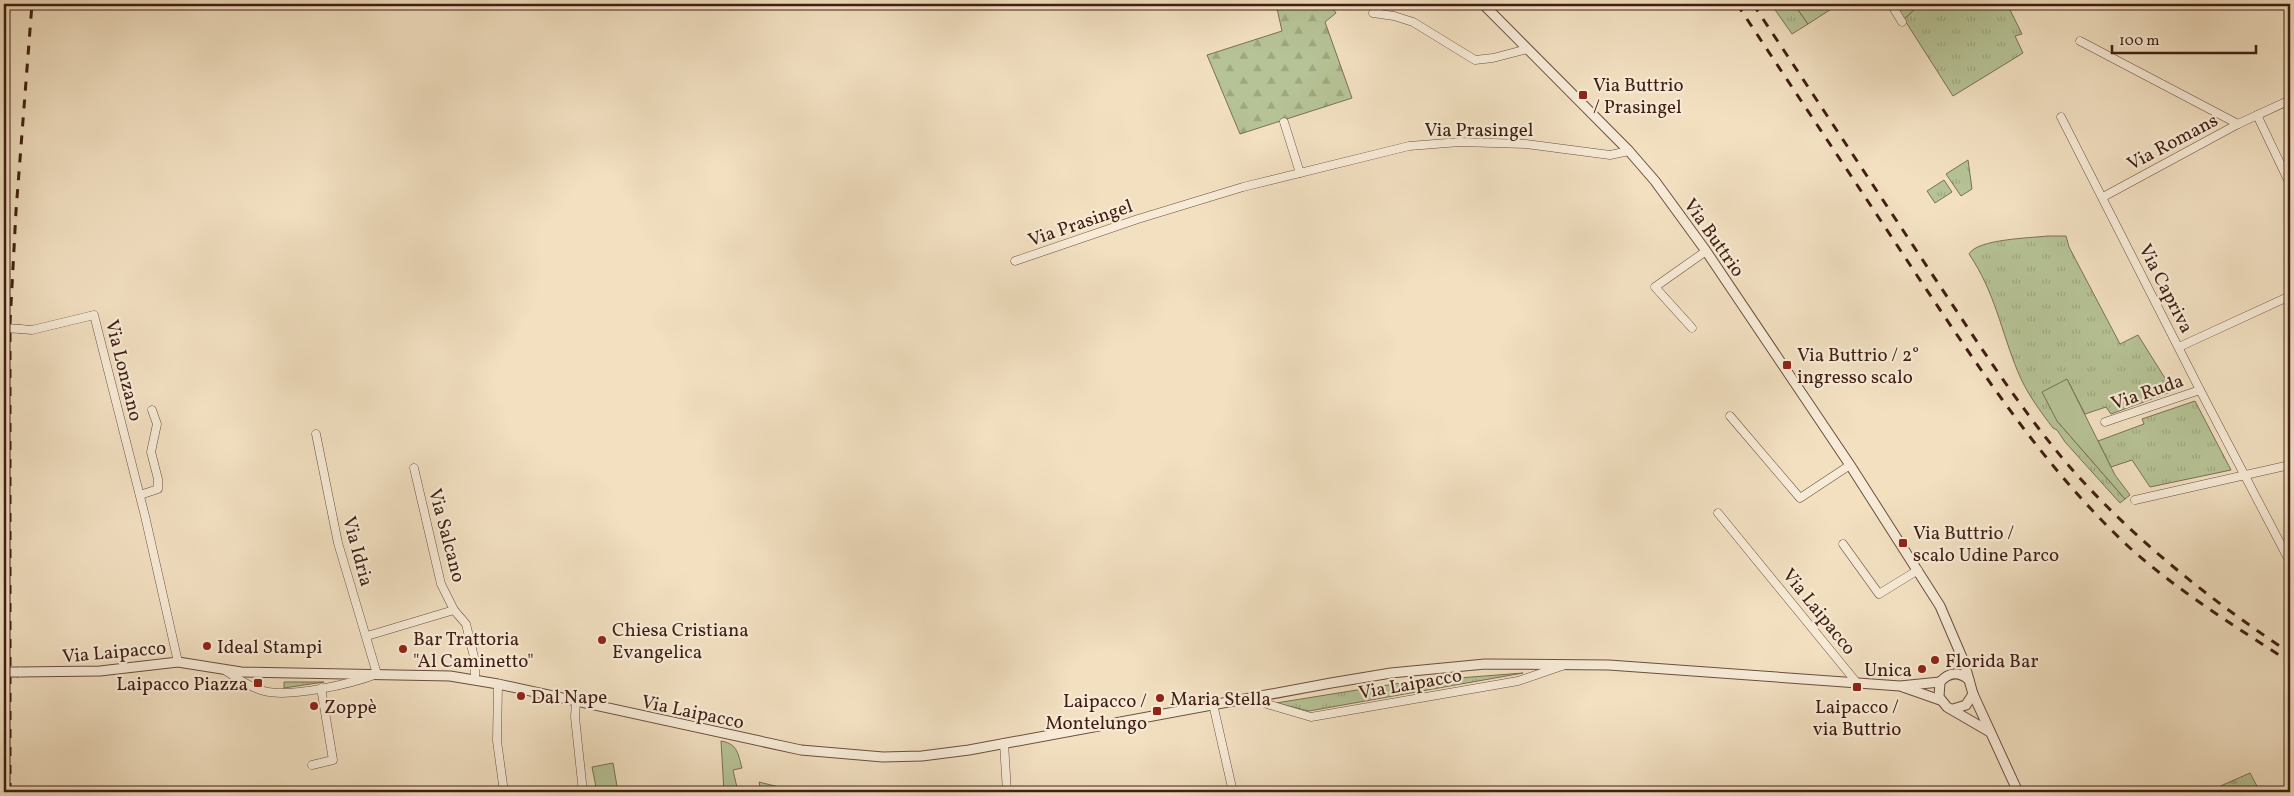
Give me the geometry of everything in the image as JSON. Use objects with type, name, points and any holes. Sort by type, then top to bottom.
[{"type":"street","name":"Via Buttrio","points":[[1483,4],[1629,151],[1655,180],[1706,251],[1850,465],[1940,606],[1960,652],[1973,694],[2018,792]]},
{"type":"street","points":[[1891,4],[1902,22]]},
{"type":"street","points":[[1373,13],[1394,16],[1413,22],[1475,60],[1493,58],[1527,49]]},
{"type":"street","points":[[2080,40],[2238,124]]},
{"type":"street","name":"Via Romans","points":[[2103,197],[2238,124],[2290,100]]},
{"type":"street","points":[[2257,115],[2290,184]]},
{"type":"street","name":"Via Capriva","points":[[2061,117],[2290,562]]},
{"type":"street","points":[[1284,122],[1300,173]]},
{"type":"street","name":"Via Prasingel","points":[[1015,262],[1138,219],[1371,154],[1423,144],[1460,142],[1526,144],[1610,156],[1629,151]]},
{"type":"street","points":[[1692,328],[1655,287],[1706,251]]},
{"type":"street","points":[[2179,347],[2290,296]]},
{"type":"street","name":"Via Lonzano","points":[[4,328],[32,330],[94,314],[140,495],[178,662]]},
{"type":"street","name":"Via Ruda","points":[[2105,422],[2200,390]]},
{"type":"street","name":"Via Lonzano","points":[[140,495],[158,490],[158,479],[151,452],[157,424],[152,410]]},
{"type":"street","points":[[1730,416],[1800,498],[1850,465]]},
{"type":"street","name":"Via Idria","points":[[316,434],[338,543],[377,674]]},
{"type":"street","points":[[2135,500],[2290,464]]},
{"type":"street","name":"Via Salcano","points":[[414,468],[441,584],[454,610],[466,624],[474,661],[475,680]]},
{"type":"street","name":"Via Laipacco","points":[[1718,513],[1857,683]]},
{"type":"street","points":[[1843,544],[1879,594],[1918,570]]},
{"type":"street","name":"Via Salcano","points":[[367,636],[454,610]]},
{"type":"street","points":[[1952,674],[1960,652]]},
{"type":"street","name":"Via Laipacco","points":[[4,672],[100,671],[178,662],[226,671],[450,676],[498,684],[801,750],[844,755],[922,756],[1004,744],[1213,704],[1391,673],[1444,667],[1527,663],[1568,664],[1900,686],[1940,682]]},
{"type":"street","name":"Via Laipacco","points":[[1263,695],[1267,704],[1312,717],[1518,681],[1568,664]]},
{"type":"street","name":"Via Laipacco","points":[[226,671],[245,683],[272,692],[321,688],[358,682],[377,674]]},
{"type":"street","points":[[1969,680],[1961,674],[1952,674],[1940,682],[1938,690],[1940,700],[1992,733]]},
{"type":"street","points":[[498,684],[497,741],[504,792]]},
{"type":"street","name":"Via Laipacco","points":[[1900,686],[1940,700]]},
{"type":"street","points":[[312,765],[333,760],[321,688]]},
{"type":"street","points":[[1952,708],[1966,705],[1973,694]]},
{"type":"street","points":[[576,702],[575,717],[582,792]]},
{"type":"street","points":[[1213,704],[1233,792]]},
{"type":"street","points":[[1004,744],[1007,792]]},
{"type":"green space","points":[[1276,4],[1330,4],[1336,13],[1325,22],[1352,98],[1240,134],[1207,55],[1282,31]]},
{"type":"green space","points":[[1771,4],[1794,4],[1808,24],[1792,34]]},
{"type":"green space","points":[[1794,4],[1839,4],[1808,24]]},
{"type":"green space","points":[[1896,4],[1913,4],[1916,8],[1904,19]]},
{"type":"green space","points":[[1931,4],[2007,4],[2022,34],[2015,36],[2023,53],[1953,96],[1904,19],[1916,8]]},
{"type":"green space","points":[[1968,160],[1972,189],[1961,196],[1946,174]]},
{"type":"green space","points":[[1944,180],[1952,192],[1935,203],[1927,191]]},
{"type":"green space","points":[[2066,236],[2069,247],[2120,344],[2138,335],[2173,391],[2111,414],[2106,407],[2085,414],[2067,379],[2057,421],[2125,499],[2120,503],[2065,442],[2057,430],[2053,428],[2029,394],[2012,357],[1985,283],[1969,254],[1982,245],[1993,242]]},
{"type":"green space","points":[[2067,379],[2115,475],[2130,495],[2125,499],[2057,421],[2042,392]]},
{"type":"green space","points":[[2195,401],[2231,470],[2150,487],[2132,460],[2111,467],[2098,441],[2144,424],[2142,419]]},
{"type":"green space","points":[[1523,673],[1309,711],[1276,703],[1407,682]]},
{"type":"green space","points":[[284,682],[324,682],[284,688]]},
{"type":"green space","points":[[721,741],[727,742],[734,747],[738,754],[742,768],[733,770],[738,792],[724,792]]},
{"type":"green space","points":[[613,763],[618,792],[597,792],[592,767]]},
{"type":"green space","points":[[2250,773],[2260,792],[2207,792]]},
{"type":"green space","points":[[759,782],[799,792],[761,792]]},
{"type":"railway","points":[[10,792],[10,323],[16,211],[32,4]]},
{"type":"railway","points":[[1737,4],[1966,348],[2042,453],[2099,518],[2148,564],[2208,608],[2290,662]]},
{"type":"railway","points":[[1753,4],[1981,348],[2032,420],[2069,466],[2119,518],[2173,567],[2230,611],[2290,653]]},
{"type":"place","name":"Via Buttrio / Prasingel","points":[[1583,95]]},
{"type":"place","name":"Via Buttrio / 2° ingresso scalo","points":[[1787,365]]},
{"type":"place","name":"Via Buttrio / scalo Udine Parco","points":[[1903,543]]},
{"type":"place","name":"Chiesa Cristiana Evangelica","points":[[602,640]]},
{"type":"place","name":"Ideal Stampi","points":[[207,646]]},
{"type":"place","name":"Bar Trattoria \"Al Caminetto\"","points":[[403,649]]},
{"type":"place","name":"Florida Bar","points":[[1935,660]]},
{"type":"place","name":"Unica","points":[[1922,669]]},
{"type":"place","name":"Laipacco Piazza","points":[[258,683]]},
{"type":"place","name":"Laipacco / via Buttrio","points":[[1857,687]]},
{"type":"place","name":"Dal Nape","points":[[521,696]]},
{"type":"place","name":"Maria Stella","points":[[1160,698]]},
{"type":"place","name":"Zoppè","points":[[314,706]]},
{"type":"place","name":"Laipacco / Montelungo","points":[[1157,711]]}]
